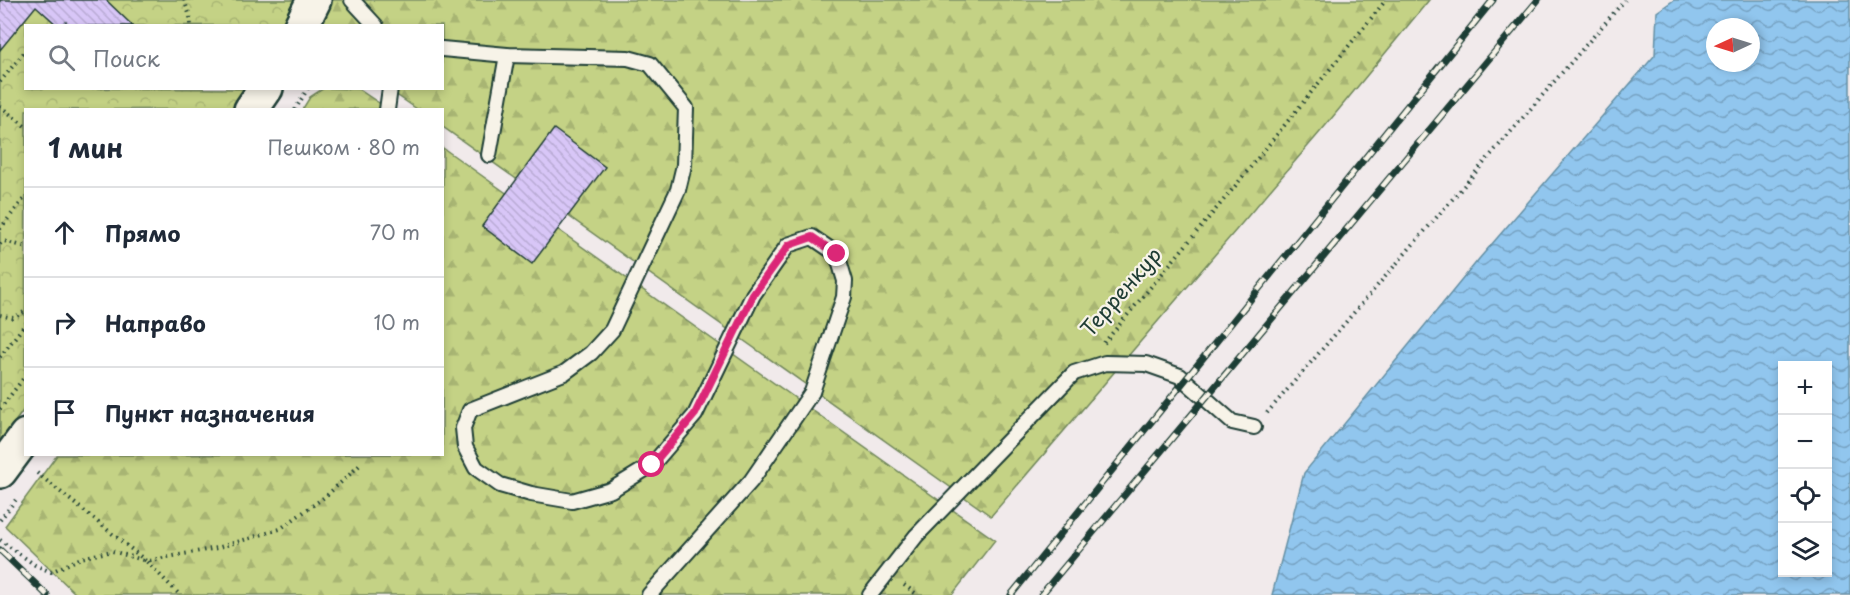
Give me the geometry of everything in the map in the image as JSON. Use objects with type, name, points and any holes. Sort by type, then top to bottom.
[{"type":"main road","points":[[302,24],[314,0]]},
{"type":"main road","points":[[252,108],[265,90]]},
{"type":"main road","points":[[9,476],[24,441]]},
{"type":"lane","points":[[352,0],[374,24]]},
{"type":"lane","points":[[444,49],[507,55],[628,58],[650,64],[686,108],[684,165],[678,190],[612,330],[591,353],[564,373],[470,410],[463,428],[465,447],[476,468],[500,485],[531,494],[572,501],[611,490],[652,465],[695,414],[753,295],[789,245],[812,237],[837,254],[845,280],[844,297],[812,392],[751,481],[649,595]]},
{"type":"lane","points":[[489,155],[507,55]]},
{"type":"lane","points":[[387,108],[390,90]]},
{"type":"lane","points":[[870,595],[916,536],[1074,373],[1105,363],[1146,364],[1180,376],[1232,422],[1254,427]]},
{"type":"path","points":[[184,0],[191,24]]},
{"type":"path","name":"Терренкур","points":[[1074,373],[1104,343],[1232,190],[1386,0]]},
{"type":"path","points":[[1254,427],[1625,0]]},
{"type":"path","points":[[0,82],[24,52]]},
{"type":"path","points":[[295,108],[307,90]]},
{"type":"path","points":[[0,106],[24,125]]},
{"type":"path","points":[[0,229],[24,199]]},
{"type":"path","points":[[0,243],[4,241],[24,246]]},
{"type":"path","points":[[0,315],[13,318],[24,312]]},
{"type":"path","points":[[0,357],[24,326]]},
{"type":"path","points":[[0,408],[24,378]]},
{"type":"path","points":[[0,540],[35,565],[51,573],[81,558],[112,551],[146,561],[217,548],[280,530],[326,496],[360,465]]},
{"type":"path","points":[[37,472],[146,561],[180,595]]},
{"type":"path","points":[[0,520],[9,476]]},
{"type":"green space","points":[[0,0],[1429,0],[1326,125],[991,516],[444,128],[444,108],[416,108],[389,90],[444,90],[444,24],[24,24],[24,90],[26,90],[24,409],[0,442]]},
{"type":"green space","points":[[0,0],[315,0],[303,24],[24,24],[24,90],[261,90],[248,108],[24,108],[24,409],[0,442]]},
{"type":"green space","points":[[321,90],[360,90],[386,108],[303,108],[310,97]]},
{"type":"green space","points":[[444,149],[995,540],[952,595],[77,595],[5,526],[56,456],[444,456]]},
{"type":"water","points":[[1674,0],[1850,0],[1850,595],[1272,595],[1304,473],[1479,259],[1655,55],[1657,12]]},
{"type":"building","points":[[0,0],[106,0],[131,24],[68,24],[66,22],[56,24],[36,6],[0,50]]},
{"type":"building","points":[[554,129],[605,167],[532,264],[482,226]]},
{"type":"railway","points":[[1011,595],[1493,0]]},
{"type":"railway","points":[[1041,595],[1538,0]]},
{"type":"railway","points":[[0,550],[47,595]]},
{"type":"route","points":[[652,465],[695,414],[753,295],[789,245],[812,237],[837,254]]}]
